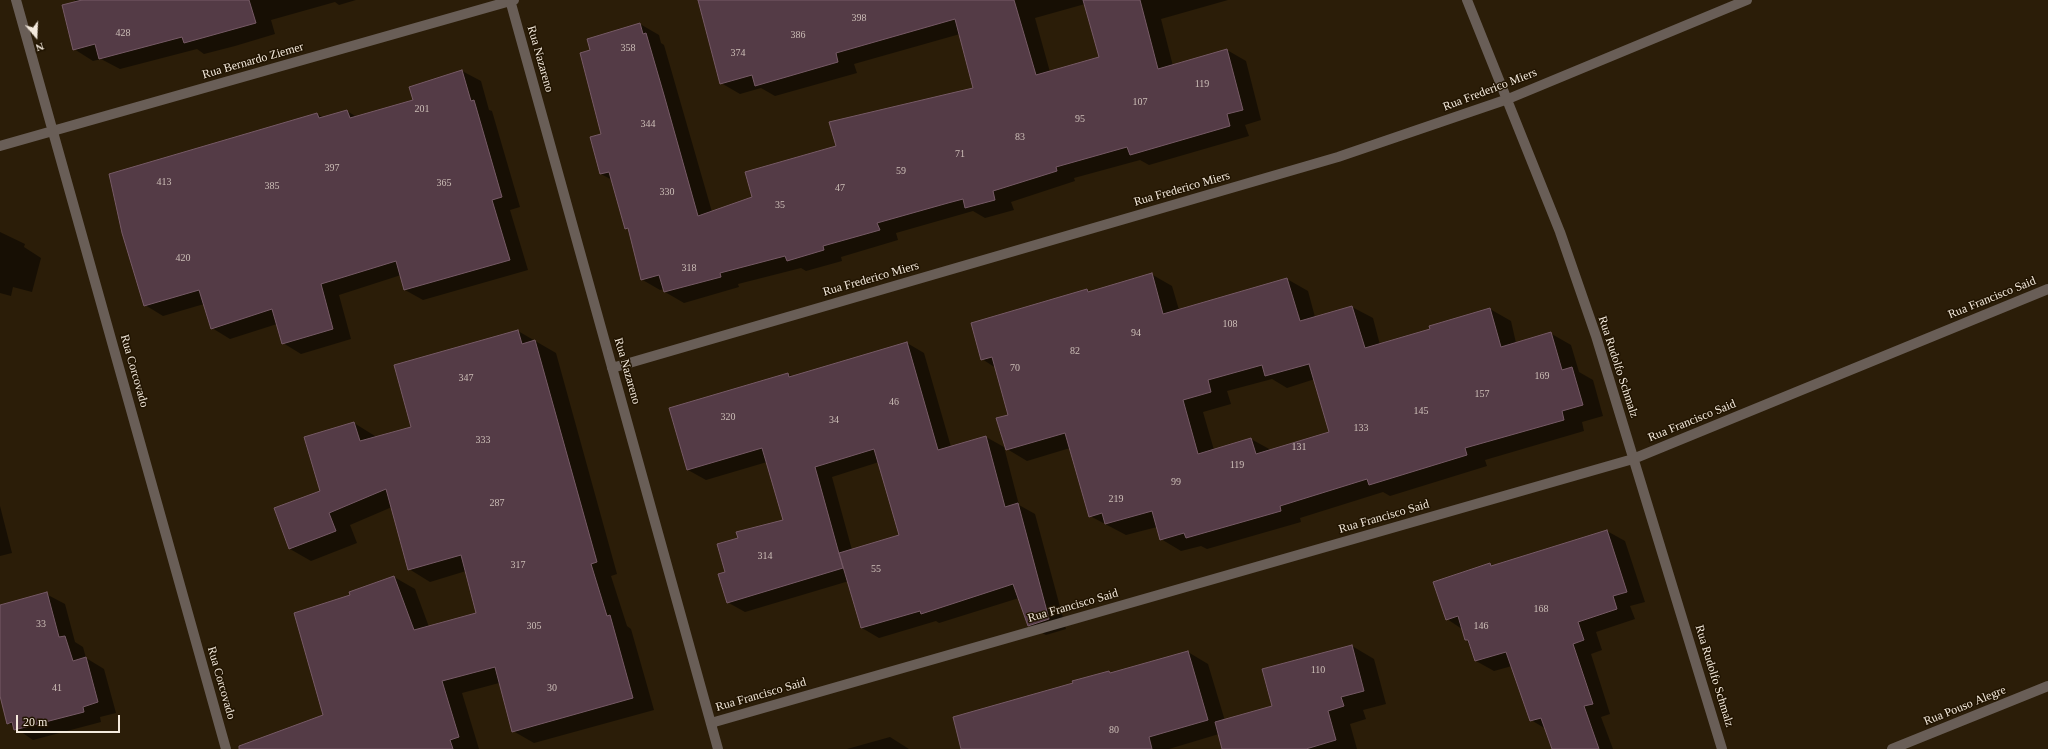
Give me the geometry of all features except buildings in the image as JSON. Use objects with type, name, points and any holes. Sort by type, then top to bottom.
[{"type":"street","name":"Rua Corcovado","points":[[16,0],[54,131],[226,749]]},
{"type":"street","name":"Rua Bernardo Ziemer","points":[[0,146],[511,0]]},
{"type":"street","name":"Rua Nazareno","points":[[511,0],[718,749]]},
{"type":"street","name":"Rua Rudolfo Schmalz","points":[[1467,0],[1508,98],[1560,232],[1596,336],[1722,749]]},
{"type":"street","name":"Rua Frederico Miers","points":[[612,368],[1338,157],[1508,98],[1747,0]]},
{"type":"street","name":"Rua Francisco Said","points":[[711,723],[1633,459],[2048,289]]},
{"type":"street","name":"Rua Pouso Alegre","points":[[1892,749],[2048,686]]}]
